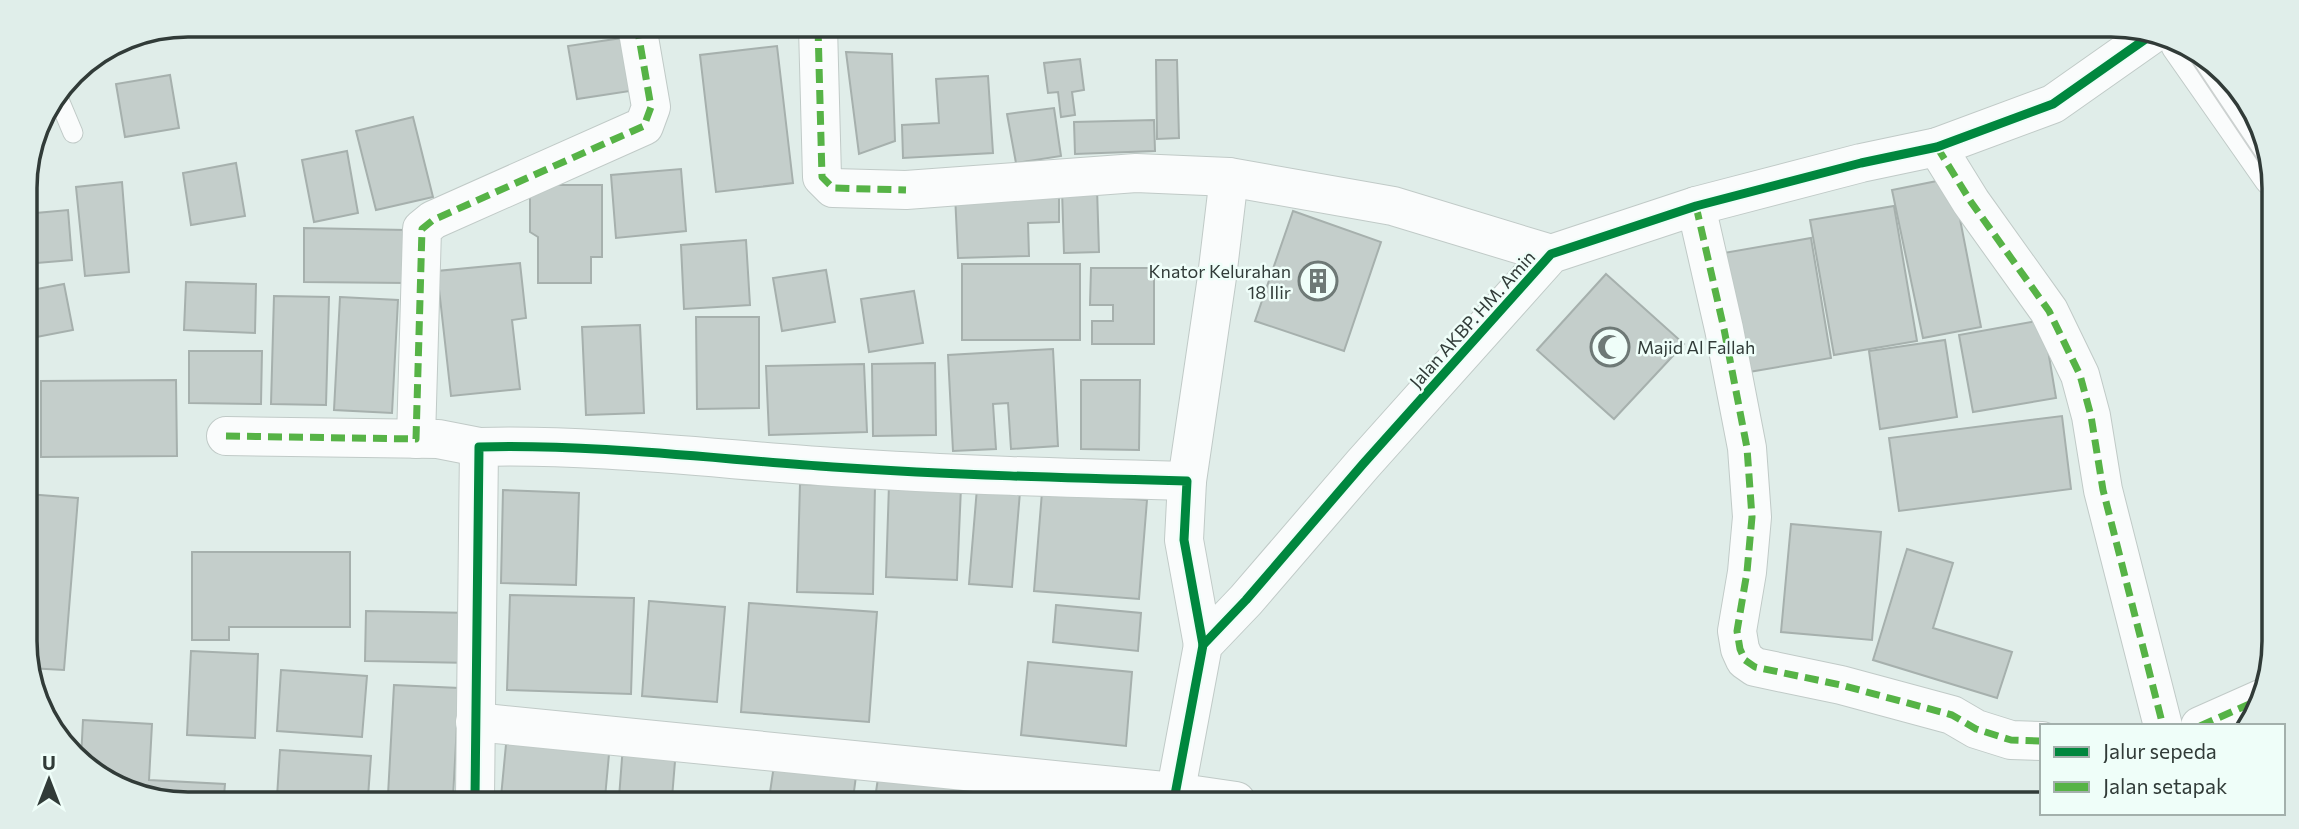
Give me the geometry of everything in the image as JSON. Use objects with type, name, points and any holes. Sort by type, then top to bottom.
[{"type":"main road","points":[[416,439],[422,229],[433,220],[644,126],[651,107],[639,37]]},
{"type":"main road","points":[[818,37],[822,177],[833,188],[906,190],[1136,173],[1229,177],[1393,206],[1551,254]]},
{"type":"main road","name":"Jalan AKBP. HM. Amin","points":[[1203,645],[1246,600],[1363,464],[1551,254],[1696,206],[1861,163],[1937,147],[2053,104],[2143,41]]},
{"type":"main road","points":[[2191,60],[2259,156]]},
{"type":"main road","points":[[1937,147],[1971,202],[2049,311],[2080,375],[2091,416],[2103,491],[2162,724]]},
{"type":"main road","points":[[1175,792],[1203,645],[1184,540],[1187,481],[1229,177]]},
{"type":"main road","points":[[1696,206],[1724,329],[1746,448],[1752,517],[1737,631],[1745,660],[1755,667],[1842,685],[1952,716],[1976,729],[2011,740],[2040,741]]},
{"type":"main road","points":[[226,436],[438,439],[479,447],[591,450],[949,475],[1187,481]]},
{"type":"main road","points":[[475,792],[479,447]]},
{"type":"main road","points":[[2204,724],[2248,705]]},
{"type":"main road","points":[[475,722],[1136,792]]},
{"type":"lane","points":[[61,105],[73,133]]},
{"type":"building","points":[[622,38],[630,91],[577,99],[568,46]]},
{"type":"building","points":[[777,46],[793,183],[716,192],[700,55]]},
{"type":"building","points":[[846,52],[892,54],[895,141],[859,154]]},
{"type":"building","points":[[1080,59],[1084,90],[1072,92],[1075,115],[1061,117],[1058,92],[1048,93],[1044,63]]},
{"type":"building","points":[[1156,60],[1177,60],[1179,138],[1157,139]]},
{"type":"building","points":[[170,75],[179,128],[125,137],[116,84]]},
{"type":"building","points":[[988,76],[993,153],[903,158],[902,125],[939,123],[936,79]]},
{"type":"building","points":[[1054,108],[1061,156],[1016,163],[1007,114]]},
{"type":"building","points":[[413,117],[433,197],[376,210],[356,131]]},
{"type":"building","points":[[1154,120],[1155,151],[1075,154],[1074,122]]},
{"type":"building","points":[[347,151],[358,213],[314,222],[302,160]]},
{"type":"building","points":[[236,163],[245,216],[191,225],[183,173]]},
{"type":"building","points":[[681,169],[686,231],[616,238],[611,175]]},
{"type":"building","points":[[1952,178],[1981,327],[1923,338],[1892,190]]},
{"type":"building","points":[[122,182],[129,272],[85,276],[76,187]]},
{"type":"building","points":[[530,185],[602,185],[602,257],[591,257],[591,283],[538,283],[538,237],[530,232]]},
{"type":"building","points":[[1097,188],[1099,252],[1064,253],[1062,190]]},
{"type":"building","points":[[1059,191],[1059,222],[1028,223],[1029,256],[958,258],[955,194]]},
{"type":"building","points":[[1894,206],[1917,341],[1834,355],[1810,220]]},
{"type":"building","points":[[68,210],[72,260],[37,263],[37,213]]},
{"type":"building","name":"Knator Kelurahan 18 Ilir","points":[[1293,211],[1381,242],[1344,351],[1255,321]]},
{"type":"building","points":[[304,228],[406,230],[406,283],[304,282]]},
{"type":"building","points":[[1811,238],[1831,358],[1737,374],[1718,254]]},
{"type":"building","points":[[746,240],[750,305],[684,309],[681,245]]},
{"type":"building","points":[[520,263],[526,318],[512,320],[520,389],[451,396],[437,271]]},
{"type":"building","points":[[962,264],[1080,264],[1080,340],[962,340]]},
{"type":"building","points":[[1091,268],[1154,268],[1154,344],[1092,344],[1092,321],[1113,321],[1113,305],[1090,305]]},
{"type":"building","points":[[826,270],[835,322],[782,331],[773,278]]},
{"type":"building","name":"Majid Al Fallah","points":[[1606,274],[1684,344],[1614,419],[1537,350]]},
{"type":"building","points":[[186,282],[256,284],[255,333],[184,330]]},
{"type":"building","points":[[64,284],[73,330],[37,337],[37,289]]},
{"type":"building","points":[[914,291],[923,343],[869,352],[861,299]]},
{"type":"building","points":[[274,296],[329,297],[326,405],[271,404]]},
{"type":"building","points":[[340,297],[398,300],[392,413],[334,410]]},
{"type":"building","points":[[696,317],[759,317],[759,408],[697,409]]},
{"type":"building","points":[[2043,320],[2056,398],[1973,412],[1959,335]]},
{"type":"building","points":[[640,325],[644,413],[586,415],[582,327]]},
{"type":"building","points":[[1945,340],[1957,417],[1880,429],[1869,351]]},
{"type":"building","points":[[1053,349],[1058,446],[1011,449],[1008,403],[993,404],[996,449],[953,451],[948,355]]},
{"type":"building","points":[[189,351],[262,351],[261,404],[189,403]]},
{"type":"building","points":[[935,363],[936,435],[873,436],[872,364]]},
{"type":"building","points":[[864,364],[867,432],[769,435],[766,366]]},
{"type":"building","points":[[176,380],[177,456],[41,457],[41,381]]},
{"type":"building","points":[[1081,380],[1140,380],[1139,450],[1081,449]]},
{"type":"building","points":[[2062,416],[2071,489],[1899,511],[1889,438]]},
{"type":"building","points":[[800,484],[875,485],[873,594],[797,592]]},
{"type":"building","points":[[889,484],[961,487],[957,580],[886,577]]},
{"type":"building","points":[[977,488],[1020,492],[1012,587],[969,584]]},
{"type":"building","points":[[503,490],[579,493],[576,585],[501,583]]},
{"type":"building","points":[[1042,492],[1147,500],[1139,599],[1034,591]]},
{"type":"building","points":[[37,495],[78,498],[64,670],[40,669],[38,661]]},
{"type":"building","points":[[1791,524],[1881,532],[1872,640],[1781,632]]},
{"type":"building","points":[[1907,549],[1953,563],[1933,628],[2012,652],[1997,698],[1873,660]]},
{"type":"building","points":[[192,552],[350,552],[350,627],[229,627],[229,640],[192,640]]},
{"type":"building","points":[[510,595],[634,598],[631,694],[507,690]]},
{"type":"building","points":[[649,601],[725,607],[717,702],[642,696]]},
{"type":"building","points":[[749,603],[877,612],[869,722],[741,712]]},
{"type":"building","points":[[1056,605],[1141,613],[1138,651],[1053,642]]},
{"type":"building","points":[[366,611],[474,613],[473,663],[365,661]]},
{"type":"building","points":[[191,651],[258,654],[255,738],[187,735]]},
{"type":"building","points":[[1028,662],[1132,672],[1126,746],[1021,735]]},
{"type":"building","points":[[281,670],[367,676],[362,737],[277,731]]},
{"type":"building","points":[[394,685],[459,688],[453,792],[388,792]]},
{"type":"building","points":[[83,720],[152,724],[149,780],[225,784],[224,792],[168,791],[149,787],[121,777],[88,755],[82,745]]},
{"type":"building","points":[[507,734],[610,743],[606,792],[501,792]]},
{"type":"building","points":[[623,745],[676,749],[672,792],[619,792]]},
{"type":"building","points":[[280,750],[371,756],[368,792],[277,792]]},
{"type":"building","points":[[774,765],[856,776],[854,792],[770,792]]},
{"type":"building","points":[[878,778],[978,792],[876,792]]},
{"type":"tram line","points":[[2190,59],[2260,164]]},
{"type":"marked path","points":[[226,436],[416,439],[422,229],[433,220],[644,126],[651,107],[639,37]]},
{"type":"marked path","points":[[818,37],[822,177],[833,188],[906,190]]},
{"type":"marked path","points":[[1937,147],[1971,202],[2049,311],[2080,375],[2091,416],[2103,490],[2162,724]]},
{"type":"marked path","points":[[1696,206],[1747,448],[1752,517],[1747,572],[1737,631],[1745,660],[1755,667],[1841,685],[1952,715],[1976,729],[2011,740],[2040,741]]},
{"type":"marked path","points":[[2204,724],[2248,705]]},
{"type":"cycle path","points":[[1175,792],[1203,645],[1246,600],[1363,464],[1551,254],[1696,206],[1861,163],[1937,147],[2053,104],[2143,41]]},
{"type":"cycle path","points":[[475,792],[479,447],[611,450],[922,472],[1187,481],[1184,540],[1203,645]]},
{"type":"place","name":"Knator Kelurahan 18 Ilir","points":[[1318,281]]},
{"type":"place","name":"Majid Al Fallah","points":[[1610,347]]}]
